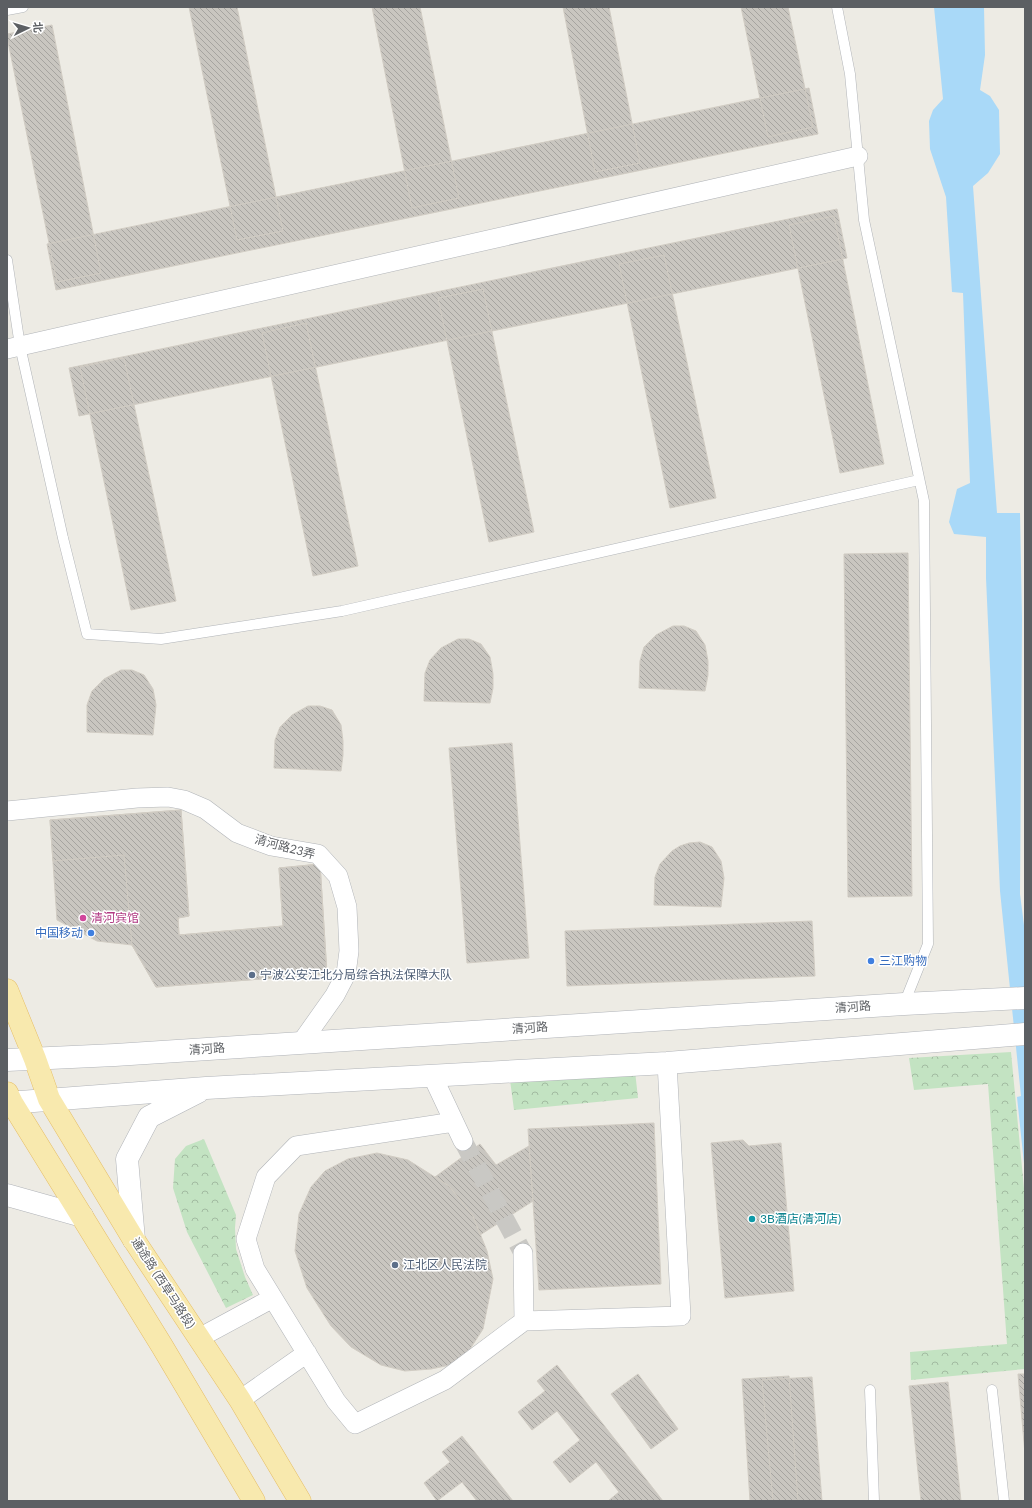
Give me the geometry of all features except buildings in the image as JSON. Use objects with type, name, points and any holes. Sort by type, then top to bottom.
[{"type":"main road","name":"通途路 (西草马路段)","points":[[7,990],[35,1059],[49,1099],[134,1240],[240,1400],[300,1501]]},
{"type":"main road","name":"清河路","points":[[7,1060],[1016,998]]},
{"type":"main road","points":[[9,1100],[49,1099],[206,1088],[667,1063],[1017,1034]]},
{"type":"main road","points":[[134,1240],[127,1159],[149,1117],[206,1088]]},
{"type":"main road","points":[[9,1100],[82,1216],[254,1501]]},
{"type":"main road","points":[[7,1195],[82,1216]]},
{"type":"street","points":[[13,347],[858,156]]},
{"type":"street","name":"清河路23弄","points":[[7,811],[137,798],[168,798],[184,800],[205,809],[236,833],[271,846],[318,854],[338,876],[347,907],[348,951],[346,974],[337,990],[301,1042]]},
{"type":"street","points":[[454,1122],[296,1146],[266,1177],[246,1239],[255,1269],[336,1401],[355,1424],[445,1380],[524,1321],[681,1316],[667,1063]]},
{"type":"street","points":[[432,1075],[463,1141]]},
{"type":"street","points":[[523,1253],[524,1321]]},
{"type":"street","points":[[199,1338],[273,1298]]},
{"type":"street","points":[[240,1400],[306,1353]]},
{"type":"lane","points":[[7,10],[22,7]]},
{"type":"lane","points":[[837,7],[850,74],[864,220],[924,501],[928,944],[904,1004]]},
{"type":"lane","points":[[7,260],[13,347],[87,634],[161,639],[342,610],[919,480]]},
{"type":"lane","points":[[870,1390],[874,1501]]},
{"type":"lane","points":[[992,1390],[1004,1501]]},
{"type":"green space","points":[[1011,1052],[1025,1199],[1025,1369],[911,1380],[910,1352],[1007,1344],[988,1084],[914,1090],[909,1058]]},
{"type":"green space","points":[[635,1071],[638,1098],[514,1110],[510,1080]]},
{"type":"green space","points":[[204,1139],[236,1215],[236,1249],[245,1277],[253,1295],[226,1308],[187,1232],[173,1188],[175,1159],[186,1146]]},
{"type":"water","points":[[934,7],[984,7],[985,55],[980,90],[990,96],[999,110],[1000,154],[988,173],[973,186],[997,513],[1020,513],[1022,619],[1020,894],[1025,933],[1025,1173],[1017,1097],[1021,1096],[1000,891],[986,578],[986,537],[954,534],[949,522],[957,489],[970,483],[963,293],[952,292],[946,197],[930,149],[929,121],[933,110],[943,99]]},
{"type":"tunnel","points":[[463,1141],[523,1253]]},
{"type":"place","name":"清河宾馆","points":[[83,918]]},
{"type":"place","name":"中国移动","points":[[91,933]]},
{"type":"place","name":"三江购物","points":[[871,961]]},
{"type":"place","name":"宁波公安江北分局综合执法保障大队","points":[[252,975]]},
{"type":"place","name":"3B酒店(清河店)","points":[[752,1219]]},
{"type":"place","name":"江北区人民法院","points":[[395,1265]]}]
